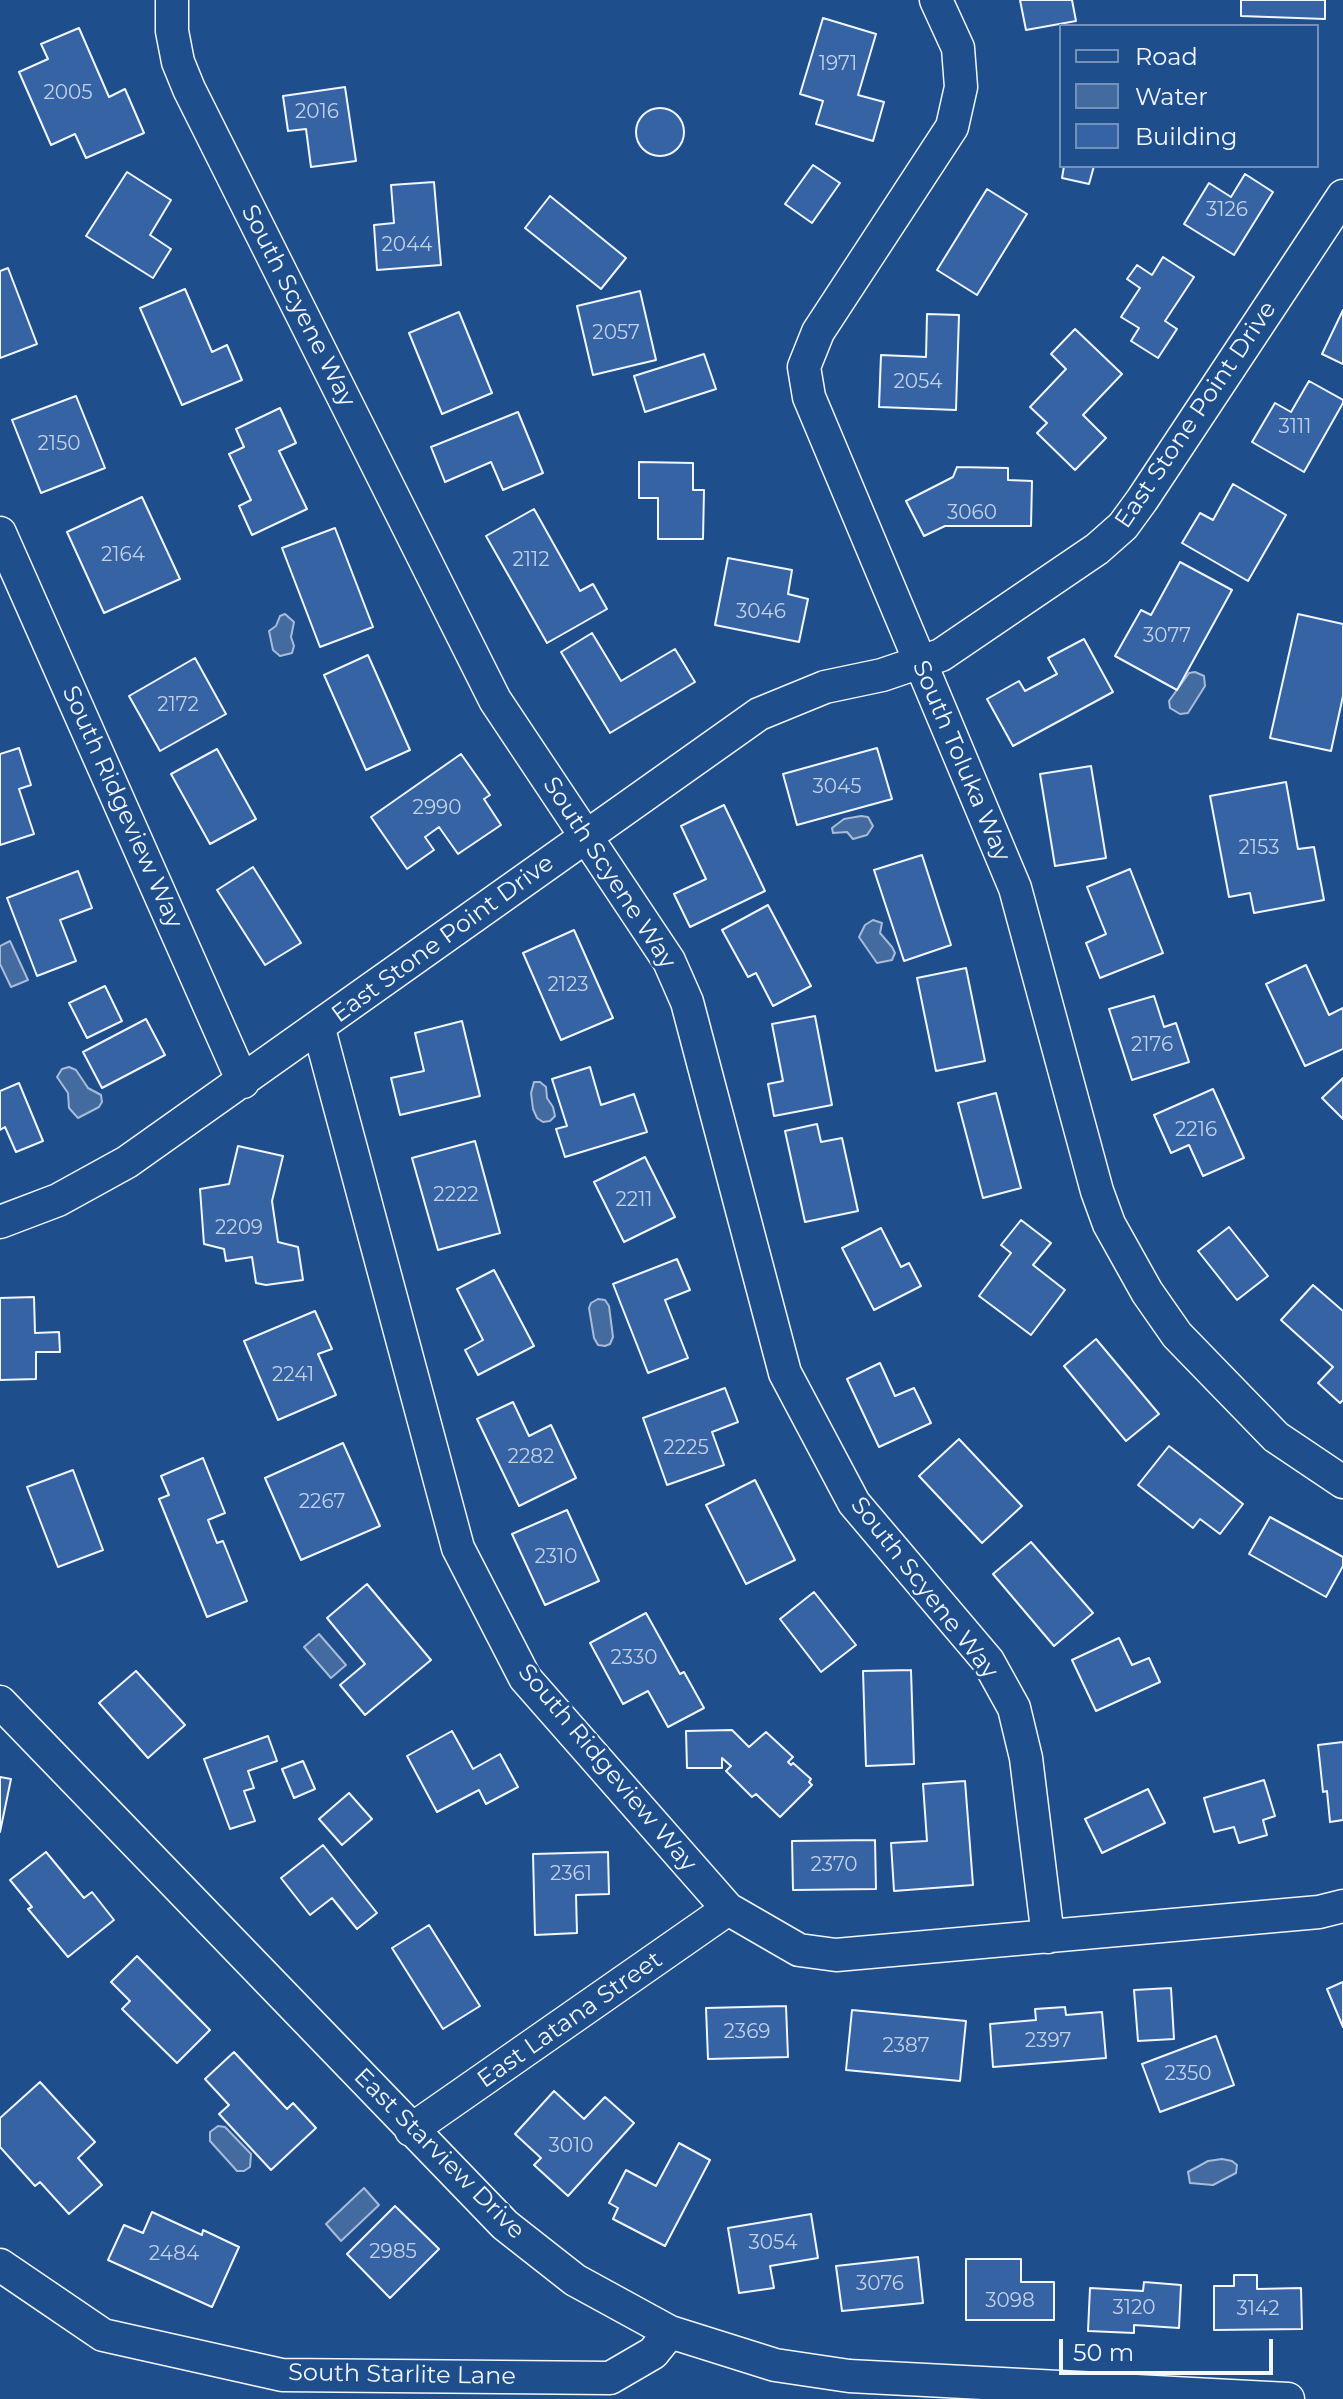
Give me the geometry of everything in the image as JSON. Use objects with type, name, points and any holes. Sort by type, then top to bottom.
[{"type":"street","name":"South Scyene Way","points":[[172,0],[172,31],[178,62],[189,89],[495,700],[669,961],[687,1002],[785,1373],[854,1503],[988,1661],[1014,1708],[1026,1758],[1048,1937]]},
{"type":"street","name":"South Toluka Way","points":[[936,0],[958,48],[961,87],[952,127],[818,332],[804,367],[809,397],[1015,888],[1097,1191],[1109,1224],[1147,1292],[1177,1335],[1276,1437],[1343,1482]]},
{"type":"street","name":"East Stone Point Drive","points":[[0,1222],[58,1200],[127,1162],[319,1029],[585,835],[759,714],[825,687],[882,675],[941,655],[1097,549],[1123,526],[1343,196]]},
{"type":"street","name":"South Ridgeview Way","points":[[0,533],[243,1082]]},
{"type":"street","name":"South Ridgeview Way","points":[[319,1029],[458,1548],[525,1678],[728,1909],[799,1950],[836,1955],[1319,1912],[1343,1906]]},
{"type":"street","name":"East Starview Drive","points":[[0,1702],[505,2225],[575,2280],[670,2332],[775,2365],[849,2376],[1288,2399]]},
{"type":"street","name":"East Latana Street","points":[[411,2130],[728,1909]]},
{"type":"street","name":"South Starlite Lane","points":[[0,2265],[103,2335],[282,2375],[610,2378],[653,2353],[670,2332]]},
{"type":"water","points":[[285,614],[294,622],[291,637],[294,646],[292,653],[280,656],[273,650],[269,631]]},
{"type":"water","points":[[1189,673],[1204,676],[1205,686],[1188,713],[1180,714],[1170,708],[1169,701]]},
{"type":"water","points":[[868,817],[873,826],[867,835],[853,839],[847,832],[833,833],[832,828],[844,819]]},
{"type":"water","points":[[873,920],[882,923],[880,933],[895,953],[892,960],[877,963],[859,937],[865,925]]},
{"type":"water","points":[[10,941],[28,980],[11,987],[0,964],[0,946]]},
{"type":"water","points":[[69,1067],[76,1070],[88,1088],[101,1095],[99,1107],[78,1118],[69,1108],[68,1093],[57,1077],[62,1069]]},
{"type":"water","points":[[534,1082],[546,1087],[555,1116],[550,1121],[543,1122],[537,1118],[533,1109],[531,1093]]},
{"type":"water","points":[[598,1299],[605,1300],[609,1306],[613,1337],[610,1344],[605,1346],[598,1345],[594,1338],[589,1308]]},
{"type":"water","points":[[319,1634],[346,1665],[331,1678],[304,1647]]},
{"type":"water","points":[[218,2126],[225,2127],[251,2154],[250,2167],[237,2171],[210,2141],[210,2132]]},
{"type":"water","points":[[1222,2159],[1237,2165],[1236,2173],[1213,2185],[1190,2183],[1188,2172],[1208,2161]]},
{"type":"water","points":[[364,2188],[379,2205],[341,2241],[326,2224]]},
{"type":"building","points":[[1020,0],[1072,0],[1076,21],[1026,30]]},
{"type":"building","points":[[1241,0],[1325,0],[1325,19],[1241,16]]},
{"type":"building","points":[[823,18],[876,34],[858,95],[884,102],[873,141],[816,124],[823,101],[800,94]]},
{"type":"building","points":[[79,28],[109,97],[125,89],[144,133],[86,158],[75,134],[51,145],[19,72],[48,59],[41,44]]},
{"type":"building","points":[[345,87],[356,161],[311,167],[306,129],[288,131],[283,96]]},
{"type":"building","points":[[660,108],[669,109],[677,115],[683,123],[683,141],[677,149],[669,155],[660,156],[651,155],[643,149],[637,141],[636,132],[637,123],[643,115],[651,109]]},
{"type":"building","points":[[813,165],[840,183],[812,223],[785,204]]},
{"type":"building","points":[[1064,168],[1093,168],[1089,184],[1062,178]]},
{"type":"building","points":[[127,172],[171,200],[150,235],[171,249],[153,278],[86,236]]},
{"type":"building","points":[[1245,174],[1273,192],[1234,255],[1184,224],[1209,183],[1231,197]]},
{"type":"building","points":[[434,182],[441,265],[377,270],[374,225],[394,223],[391,185]]},
{"type":"building","points":[[987,189],[1027,214],[977,295],[937,270]]},
{"type":"building","points":[[550,196],[626,258],[601,289],[525,228]]},
{"type":"building","points":[[1163,257],[1194,277],[1165,321],[1177,329],[1158,358],[1131,341],[1139,328],[1121,317],[1140,288],[1127,279],[1137,265],[1152,275]]},
{"type":"building","points":[[8,268],[37,344],[0,358],[0,271]]},
{"type":"building","points":[[185,289],[212,352],[227,345],[242,380],[182,405],[140,308]]},
{"type":"building","points":[[640,291],[656,360],[593,375],[577,306]]},
{"type":"building","points":[[1343,310],[1343,364],[1322,354]]},
{"type":"building","points":[[459,312],[492,393],[442,414],[409,333]]},
{"type":"building","points":[[927,314],[959,315],[956,410],[879,407],[881,355],[926,357]]},
{"type":"building","points":[[1075,329],[1122,374],[1083,415],[1106,438],[1075,470],[1037,433],[1047,423],[1030,407],[1066,369],[1051,354]]},
{"type":"building","points":[[704,354],[716,389],[645,412],[634,376]]},
{"type":"building","points":[[1309,381],[1343,400],[1343,403],[1304,472],[1252,442],[1275,403],[1291,412]]},
{"type":"building","points":[[76,396],[105,468],[41,493],[12,420]]},
{"type":"building","points":[[280,408],[296,443],[279,451],[307,509],[252,535],[239,506],[251,500],[229,454],[244,447],[236,429]]},
{"type":"building","points":[[518,412],[543,473],[503,490],[491,462],[445,482],[431,447]]},
{"type":"building","points":[[639,462],[693,463],[693,490],[704,490],[703,539],[658,539],[658,498],[639,498]]},
{"type":"building","points":[[957,467],[1008,468],[1008,480],[1032,481],[1031,526],[945,526],[924,536],[906,501],[953,477]]},
{"type":"building","points":[[1233,484],[1286,515],[1248,581],[1182,543],[1200,513],[1213,520]]},
{"type":"building","points":[[142,497],[180,579],[104,613],[67,532]]},
{"type":"building","points":[[534,509],[580,591],[593,584],[607,609],[547,643],[486,536]]},
{"type":"building","points":[[335,528],[373,627],[320,647],[282,548]]},
{"type":"building","points":[[728,558],[792,570],[788,594],[808,599],[799,642],[715,625]]},
{"type":"building","points":[[1180,562],[1232,590],[1177,690],[1115,656],[1141,610],[1151,615]]},
{"type":"building","points":[[1298,614],[1343,624],[1343,696],[1331,751],[1270,738]]},
{"type":"building","points":[[592,633],[621,681],[675,649],[695,682],[610,733],[561,652]]},
{"type":"building","points":[[1084,639],[1113,692],[1013,746],[987,699],[1019,681],[1025,691],[1057,674],[1048,658]]},
{"type":"building","points":[[368,655],[410,750],[366,770],[324,675]]},
{"type":"building","points":[[195,658],[226,714],[160,751],[129,696]]},
{"type":"building","points":[[19,748],[31,785],[19,789],[34,834],[0,845],[0,754]]},
{"type":"building","points":[[877,748],[892,799],[797,825],[783,774]]},
{"type":"building","points":[[217,749],[256,819],[210,844],[171,774]]},
{"type":"building","points":[[461,754],[490,795],[484,799],[501,825],[458,854],[439,827],[425,837],[434,850],[407,869],[371,817]]},
{"type":"building","points":[[1091,766],[1106,858],[1055,866],[1040,774]]},
{"type":"building","points":[[1286,782],[1298,849],[1314,847],[1324,900],[1254,913],[1250,893],[1229,897],[1210,796]]},
{"type":"building","points":[[724,805],[765,891],[690,927],[674,894],[706,879],[681,826]]},
{"type":"building","points":[[922,855],[951,945],[904,961],[874,870]]},
{"type":"building","points":[[253,867],[301,943],[265,965],[217,890]]},
{"type":"building","points":[[1130,869],[1163,953],[1100,978],[1086,943],[1106,934],[1087,887]]},
{"type":"building","points":[[78,871],[92,908],[60,920],[76,961],[37,976],[7,898]]},
{"type":"building","points":[[768,905],[811,986],[773,1006],[756,973],[748,977],[722,930]]},
{"type":"building","points":[[574,930],[613,1018],[561,1040],[523,953]]},
{"type":"building","points":[[1306,965],[1329,1015],[1343,1008],[1343,1049],[1305,1066],[1266,984]]},
{"type":"building","points":[[966,968],[985,1061],[936,1071],[917,978]]},
{"type":"building","points":[[105,986],[122,1021],[87,1038],[69,1003]]},
{"type":"building","points":[[1154,996],[1164,1027],[1176,1023],[1189,1062],[1132,1080],[1109,1009]]},
{"type":"building","points":[[815,1016],[832,1105],[774,1116],[768,1084],[783,1081],[772,1024]]},
{"type":"building","points":[[146,1019],[165,1055],[102,1088],[83,1052]]},
{"type":"building","points":[[462,1021],[480,1096],[400,1115],[391,1078],[424,1071],[415,1033]]},
{"type":"building","points":[[590,1067],[601,1105],[634,1094],[647,1132],[565,1157],[556,1129],[567,1126],[552,1079]]},
{"type":"building","points":[[1343,1078],[1343,1119],[1322,1098]]},
{"type":"building","points":[[19,1083],[43,1141],[16,1152],[5,1127],[0,1130],[0,1091]]},
{"type":"building","points":[[1213,1089],[1244,1158],[1203,1176],[1189,1145],[1171,1153],[1154,1115]]},
{"type":"building","points":[[996,1093],[1021,1188],[983,1198],[958,1103]]},
{"type":"building","points":[[817,1124],[821,1142],[842,1138],[858,1211],[805,1222],[785,1131]]},
{"type":"building","points":[[475,1141],[500,1233],[438,1250],[412,1158]]},
{"type":"building","points":[[238,1146],[283,1156],[272,1201],[278,1242],[298,1247],[303,1280],[266,1285],[256,1283],[252,1257],[226,1261],[224,1249],[204,1244],[200,1189],[229,1184]]},
{"type":"building","points":[[645,1157],[675,1217],[624,1242],[594,1182]]},
{"type":"building","points":[[1021,1220],[1051,1243],[1033,1265],[1065,1290],[1031,1335],[979,1296],[1011,1253],[1001,1245]]},
{"type":"building","points":[[1229,1227],[1268,1276],[1237,1300],[1198,1251]]},
{"type":"building","points":[[881,1228],[901,1267],[909,1263],[921,1286],[874,1310],[842,1248]]},
{"type":"building","points":[[677,1259],[690,1290],[665,1300],[688,1358],[648,1373],[613,1284]]},
{"type":"building","points":[[494,1270],[534,1346],[478,1375],[465,1350],[483,1340],[457,1289]]},
{"type":"building","points":[[1313,1285],[1343,1311],[1343,1400],[1340,1403],[1318,1383],[1333,1367],[1281,1320]]},
{"type":"building","points":[[34,1297],[35,1333],[59,1332],[60,1352],[36,1352],[36,1379],[0,1380],[0,1298]]},
{"type":"building","points":[[315,1311],[332,1349],[318,1354],[336,1395],[278,1420],[244,1341]]},
{"type":"building","points":[[1096,1339],[1159,1414],[1126,1441],[1064,1366]]},
{"type":"building","points":[[880,1363],[895,1396],[914,1388],[931,1423],[879,1447],[847,1379]]},
{"type":"building","points":[[725,1388],[738,1422],[712,1432],[724,1465],[667,1485],[643,1418]]},
{"type":"building","points":[[513,1402],[529,1436],[551,1425],[576,1478],[519,1506],[477,1419]]},
{"type":"building","points":[[959,1439],[1022,1506],[982,1543],[919,1476]]},
{"type":"building","points":[[343,1443],[380,1526],[301,1560],[265,1478]]},
{"type":"building","points":[[1169,1446],[1243,1504],[1220,1534],[1200,1519],[1193,1528],[1138,1485]]},
{"type":"building","points":[[203,1458],[225,1513],[208,1520],[217,1543],[223,1541],[247,1601],[207,1617],[159,1499],[169,1495],[161,1476]]},
{"type":"building","points":[[73,1470],[103,1550],[58,1567],[27,1487]]},
{"type":"building","points":[[755,1480],[795,1560],[746,1584],[706,1505]]},
{"type":"building","points":[[567,1510],[599,1581],[545,1605],[512,1534]]},
{"type":"building","points":[[1270,1517],[1343,1557],[1343,1566],[1326,1597],[1249,1554]]},
{"type":"building","points":[[1031,1542],[1093,1613],[1054,1646],[993,1574]]},
{"type":"building","points":[[367,1584],[431,1660],[365,1715],[340,1685],[365,1664],[327,1618]]},
{"type":"building","points":[[814,1592],[856,1645],[821,1672],[780,1619]]},
{"type":"building","points":[[646,1613],[680,1674],[684,1672],[704,1708],[668,1727],[648,1691],[623,1704],[590,1643]]},
{"type":"building","points":[[1119,1638],[1132,1665],[1149,1658],[1160,1682],[1096,1711],[1072,1660]]},
{"type":"building","points":[[911,1670],[914,1764],[866,1766],[863,1671]]},
{"type":"building","points":[[136,1671],[185,1725],[148,1758],[99,1703]]},
{"type":"building","points":[[732,1730],[749,1747],[766,1732],[793,1757],[788,1762],[811,1779],[809,1782],[812,1785],[780,1817],[756,1794],[752,1797],[726,1771],[731,1766],[722,1758],[722,1768],[687,1768],[686,1731]]},
{"type":"building","points":[[452,1731],[473,1769],[500,1754],[518,1787],[486,1804],[479,1790],[437,1812],[407,1756]]},
{"type":"building","points":[[268,1736],[277,1761],[248,1771],[254,1788],[244,1791],[255,1821],[230,1829],[204,1759]]},
{"type":"building","points":[[1343,1742],[1343,1820],[1330,1822],[1318,1745]]},
{"type":"building","points":[[303,1761],[315,1789],[294,1798],[282,1769]]},
{"type":"building","points":[[0,1777],[11,1779],[0,1832]]},
{"type":"building","points":[[1264,1780],[1275,1816],[1263,1820],[1267,1835],[1239,1843],[1234,1827],[1214,1832],[1204,1798]]},
{"type":"building","points":[[965,1781],[973,1885],[894,1891],[891,1843],[927,1841],[923,1784]]},
{"type":"building","points":[[1148,1789],[1165,1823],[1102,1853],[1085,1819]]},
{"type":"building","points":[[349,1793],[372,1819],[342,1845],[319,1819]]},
{"type":"building","points":[[875,1840],[876,1889],[793,1890],[792,1841]]},
{"type":"building","points":[[323,1845],[377,1913],[357,1929],[332,1898],[310,1915],[281,1878]]},
{"type":"building","points":[[46,1852],[84,1898],[92,1892],[114,1920],[68,1957],[28,1909],[32,1907],[10,1880]]},
{"type":"building","points":[[608,1852],[609,1894],[576,1895],[577,1933],[535,1935],[533,1854]]},
{"type":"building","points":[[429,1925],[480,2006],[443,2029],[392,1948]]},
{"type":"building","points":[[137,1956],[210,2030],[177,2063],[122,2009],[130,2001],[111,1982]]},
{"type":"building","points":[[1343,1982],[1343,2027],[1327,1989]]},
{"type":"building","points":[[1171,1988],[1174,2039],[1138,2041],[1134,1990]]},
{"type":"building","points":[[786,2006],[788,2057],[708,2059],[706,2008]]},
{"type":"building","points":[[1065,2007],[1066,2015],[1102,2012],[1106,2058],[993,2067],[990,2024],[1036,2020],[1035,2009]]},
{"type":"building","points":[[852,2010],[966,2021],[960,2081],[846,2070]]},
{"type":"building","points":[[1216,2036],[1234,2085],[1160,2112],[1142,2064]]},
{"type":"building","points":[[234,2052],[287,2109],[293,2103],[316,2128],[271,2170],[219,2114],[229,2105],[205,2079]]},
{"type":"building","points":[[40,2082],[95,2142],[78,2158],[102,2185],[69,2214],[40,2182],[35,2186],[0,2147],[0,2118]]},
{"type":"building","points":[[554,2091],[584,2119],[605,2097],[634,2123],[568,2196],[534,2165],[541,2158],[515,2134]]},
{"type":"building","points":[[679,2143],[710,2160],[665,2246],[613,2219],[618,2208],[609,2203],[626,2170],[656,2186]]},
{"type":"building","points":[[395,2206],[439,2249],[390,2298],[347,2254]]},
{"type":"building","points":[[152,2212],[202,2235],[203,2230],[239,2247],[212,2307],[108,2260],[124,2225],[143,2233]]},
{"type":"building","points":[[811,2214],[818,2258],[770,2266],[774,2288],[739,2293],[728,2228]]},
{"type":"building","points":[[918,2257],[923,2303],[842,2311],[836,2266]]},
{"type":"building","points":[[966,2259],[1021,2259],[1021,2282],[1054,2282],[1054,2320],[966,2320]]},
{"type":"building","points":[[1234,2275],[1257,2275],[1257,2289],[1301,2288],[1302,2329],[1214,2330],[1214,2286],[1234,2286]]},
{"type":"building","points":[[1144,2282],[1181,2285],[1179,2328],[1134,2325],[1134,2333],[1088,2331],[1090,2288],[1143,2291]]}]
